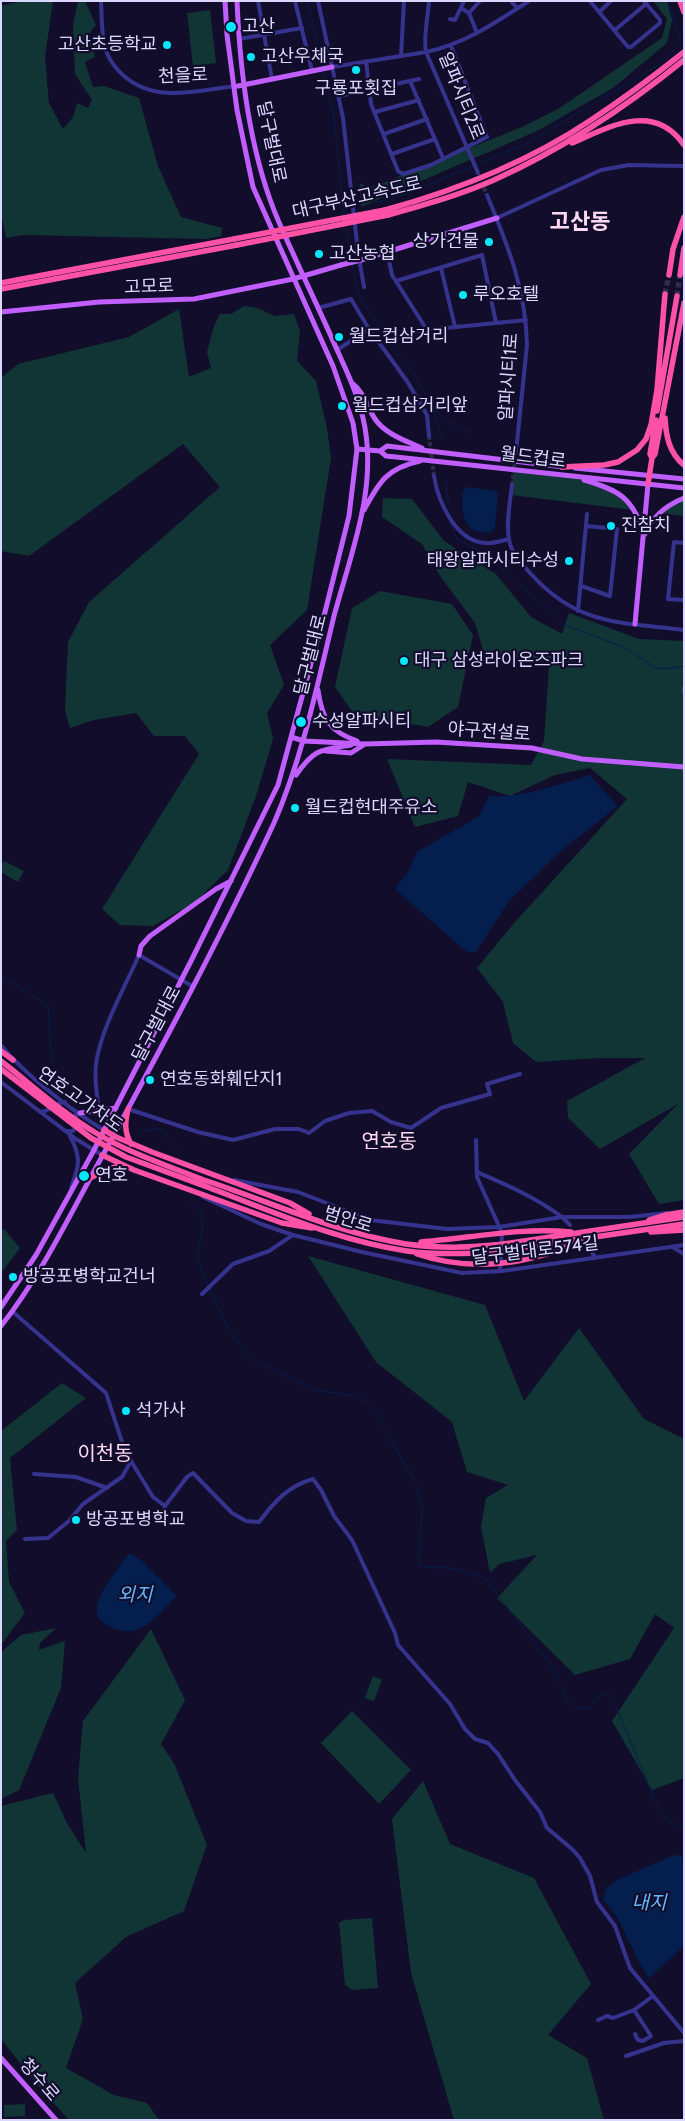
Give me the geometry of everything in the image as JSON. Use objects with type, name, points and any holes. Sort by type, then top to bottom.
[{"type":"highway","points":[[682,2],[684,12]]},
{"type":"highway","name":"대구부산고속도로","points":[[387,213],[471,183],[530,154],[590,121],[684,52]]},
{"type":"highway","name":"대구부산고속도로","points":[[1,289],[387,213],[472,188],[540,157],[593,128],[642,94],[684,60]]},
{"type":"highway","points":[[540,157],[611,126],[634,121],[656,123],[673,133],[684,145]]},
{"type":"highway","points":[[669,275],[674,249],[684,217]]},
{"type":"highway","name":"대구부산고속도로","points":[[1,283],[236,242]]},
{"type":"highway","points":[[680,274],[684,248]]},
{"type":"highway","points":[[562,467],[604,465],[622,461],[637,450],[646,439],[651,425],[657,390],[665,294]]},
{"type":"highway","points":[[652,458],[650,454],[677,296]]},
{"type":"highway","points":[[648,484],[652,458],[655,454],[665,409],[684,303]]},
{"type":"highway","points":[[665,409],[669,444],[676,457],[684,465]]},
{"type":"highway","points":[[1,1051],[13,1060]]},
{"type":"highway","name":"연호고가차도","points":[[1,1061],[71,1117],[94,1132],[129,1151],[200,1182]]},
{"type":"highway","name":"연호고가차도","points":[[1,1069],[67,1122],[96,1141],[138,1162],[200,1182]]},
{"type":"highway","points":[[128,1109],[124,1125],[131,1144]]},
{"type":"highway","points":[[104,1130],[131,1144],[290,1203],[326,1226]]},
{"type":"highway","points":[[102,1155],[183,1188],[282,1223],[326,1226]]},
{"type":"highway","points":[[90,1178],[111,1168],[123,1165]]},
{"type":"highway","name":"범안로","points":[[200,1182],[361,1240],[456,1254],[505,1247]]},
{"type":"highway","points":[[634,1225],[664,1214],[684,1211]]},
{"type":"highway","points":[[505,1247],[581,1233],[684,1218]]},
{"type":"highway","points":[[505,1247],[585,1239],[684,1224]]},
{"type":"highway","points":[[406,1247],[500,1230],[555,1230],[581,1233]]},
{"type":"highway","points":[[633,1232],[684,1230]]},
{"type":"highway","points":[[406,1247],[431,1259],[454,1263],[500,1264],[562,1250],[585,1239]]},
{"type":"main road","name":"달구벌대로","points":[[1,1307],[36,1255],[64,1207],[231,881],[278,784],[349,516],[357,449],[353,423],[340,383],[254,187],[247,164],[227,35],[225,1]]},
{"type":"main road","name":"달구벌대로","points":[[1,1326],[13,1312],[45,1261],[114,1135],[266,840],[292,780],[304,741],[362,513],[366,488],[367,450],[364,420],[352,383],[278,220],[262,177],[245,85],[239,39],[237,1]]},
{"type":"main road","points":[[236,86],[332,67]]},
{"type":"main road","points":[[295,278],[361,260],[497,218]]},
{"type":"main road","name":"고모로","points":[[1,312],[98,302],[194,299],[295,278]]},
{"type":"main road","points":[[352,383],[360,389],[377,421],[393,434],[427,450]]},
{"type":"main road","name":"월드컵로","points":[[380,451],[386,446],[562,467],[684,479]]},
{"type":"main road","points":[[396,457],[394,453],[406,448]]},
{"type":"main road","name":"월드컵로","points":[[357,449],[380,451],[386,456],[684,488]]},
{"type":"main road","points":[[362,513],[384,477],[398,467],[425,460]]},
{"type":"main road","points":[[569,476],[610,487],[621,495],[636,515],[644,539]]},
{"type":"main road","points":[[635,624],[648,484]]},
{"type":"main road","points":[[644,539],[647,530],[655,518],[672,503],[684,498]]},
{"type":"main road","points":[[318,687],[320,707],[328,724],[338,733],[363,744]]},
{"type":"main road","name":"야구전설로","points":[[291,737],[304,741],[363,744],[436,742],[531,748],[582,759],[684,767]]},
{"type":"main road","points":[[292,780],[308,758],[321,751],[363,744]]},
{"type":"main road","points":[[139,955],[142,946],[150,936],[216,889],[231,881]]},
{"type":"main road","points":[[78,1112],[116,1108]]},
{"type":"main road","name":"청수로","points":[[1,2058],[56,2120]]},
{"type":"street","name":"천을로","points":[[101,1],[106,51],[114,65],[128,80],[146,90],[166,94],[236,86]]},
{"type":"street","points":[[258,1],[272,79]]},
{"type":"street","points":[[295,1],[314,70]]},
{"type":"street","points":[[318,1],[343,118],[358,252],[364,288]]},
{"type":"street","points":[[401,56],[404,1]]},
{"type":"street","points":[[332,67],[426,52],[424,42],[427,32],[429,1]]},
{"type":"street","points":[[450,19],[455,20],[464,1]]},
{"type":"street","points":[[469,13],[480,1]]},
{"type":"street","points":[[511,1],[517,8]]},
{"type":"street","name":"알파시티2로","points":[[478,173],[426,52],[451,46],[477,33],[529,1]]},
{"type":"street","points":[[590,1],[628,47],[634,46],[660,23],[660,20],[645,2],[615,30]]},
{"type":"street","points":[[599,12],[611,1]]},
{"type":"street","points":[[461,8],[469,13],[477,33]]},
{"type":"street","points":[[239,39],[302,28]]},
{"type":"street","points":[[366,61],[369,90],[374,112],[398,171],[403,174],[467,148],[486,139],[488,135],[451,46]]},
{"type":"street","points":[[339,96],[419,79]]},
{"type":"street","points":[[410,80],[443,158]]},
{"type":"street","points":[[374,112],[419,100]]},
{"type":"street","points":[[384,134],[427,119]]},
{"type":"street","points":[[392,154],[435,139]]},
{"type":"street","points":[[487,195],[497,218],[601,170],[629,164],[683,166]]},
{"type":"street","name":"알파시티1로","points":[[497,218],[510,248],[519,279],[526,320],[527,346],[516,452]]},
{"type":"street","points":[[387,252],[392,275],[427,330]]},
{"type":"street","points":[[396,281],[482,255],[496,323]]},
{"type":"street","points":[[441,268],[455,327]]},
{"type":"street","points":[[318,308],[351,299],[369,329],[407,381],[423,408],[429,436]]},
{"type":"street","points":[[416,331],[526,320]]},
{"type":"street","points":[[337,350],[369,329]]},
{"type":"street","points":[[434,476],[439,502],[465,536],[476,542],[488,544],[509,539]]},
{"type":"street","points":[[512,485],[508,525],[509,539],[518,559],[534,578],[560,600],[578,611],[608,621],[684,630]]},
{"type":"street","points":[[578,611],[587,514]]},
{"type":"street","points":[[581,586],[610,596],[617,529],[586,526]]},
{"type":"street","points":[[684,543],[674,542],[668,599],[684,600]]},
{"type":"street","points":[[684,688],[684,693]]},
{"type":"street","points":[[99,1110],[96,1088],[96,1062],[105,1033],[139,955],[192,986]]},
{"type":"street","points":[[1,1045],[13,1060],[65,1102],[104,1130]]},
{"type":"street","points":[[128,1109],[198,1132],[233,1140],[275,1129],[299,1129],[309,1133],[325,1122],[357,1112],[372,1112],[391,1122],[411,1128],[441,1108],[490,1094],[487,1084],[520,1074]]},
{"type":"street","points":[[1,1082],[69,1134],[102,1155]]},
{"type":"street","points":[[40,1112],[46,1112],[58,1103],[65,1102]]},
{"type":"street","points":[[64,1130],[73,1131],[76,1126],[78,1112]]},
{"type":"street","points":[[64,1207],[80,1166],[77,1148],[69,1134]]},
{"type":"street","points":[[476,1140],[477,1177],[500,1230],[500,1271]]},
{"type":"street","points":[[477,1172],[545,1204],[570,1225]]},
{"type":"street","points":[[222,1178],[298,1192],[370,1220],[447,1228],[500,1230],[562,1217],[629,1217],[684,1211]]},
{"type":"street","name":"달구벌대로574길","points":[[183,1188],[261,1224],[293,1235],[378,1256],[462,1273],[500,1271],[674,1248],[684,1245]]},
{"type":"street","points":[[204,1293],[233,1264],[269,1251],[293,1235]]},
{"type":"street","points":[[674,1248],[684,1254]]},
{"type":"street","points":[[590,1250],[596,1258]]},
{"type":"street","points":[[13,1312],[106,1393],[131,1461],[153,1497],[164,1506]]},
{"type":"street","points":[[25,1539],[48,1538],[69,1521],[83,1504],[122,1477],[131,1461]]},
{"type":"street","points":[[164,1514],[164,1506],[187,1477],[193,1473],[232,1513],[246,1521],[259,1522],[280,1496],[299,1483],[313,1479],[321,1490],[334,1516],[352,1540],[395,1633],[398,1645],[450,1704],[465,1729],[475,1739],[488,1744],[498,1754],[540,1812],[547,1828],[580,1858],[590,1876],[597,1902],[615,1926],[630,1968],[684,2033]]},
{"type":"street","points":[[34,1474],[76,1477],[107,1488]]},
{"type":"street","points":[[598,2020],[608,2016],[613,2018],[634,2010],[653,1996]]},
{"type":"street","points":[[634,2010],[651,2036],[643,2041]]},
{"type":"street","points":[[635,2034],[638,2040],[643,2041]]},
{"type":"street","points":[[643,2041],[646,2049]]},
{"type":"street","points":[[626,2056],[664,2043],[684,2041]]},
{"type":"green space","points":[[23,1],[53,1],[45,57],[49,103],[63,129],[73,117],[77,103],[88,108],[92,100],[75,74],[73,25],[78,1],[85,1],[96,25],[89,34],[95,57],[85,62],[93,87],[104,86],[139,98],[158,166],[181,217],[222,228],[221,236],[207,239],[23,235],[6,238],[1,213],[1,6]]},
{"type":"green space","points":[[653,1],[667,1],[672,20],[667,43],[613,88],[537,131],[361,207],[360,183],[370,188],[522,127],[558,109],[662,38],[667,19]]},
{"type":"green space","points":[[210,10],[216,63],[193,66],[187,13]]},
{"type":"green space","points":[[244,306],[257,308],[275,316],[294,314],[300,331],[297,361],[316,381],[327,428],[331,458],[307,610],[270,645],[284,685],[267,713],[273,739],[256,796],[228,870],[194,903],[153,926],[120,925],[102,909],[199,754],[185,736],[154,736],[136,713],[94,720],[70,728],[65,710],[68,642],[89,602],[220,487],[183,444],[29,556],[1,551],[1,378],[18,364],[129,337],[179,309],[189,377],[211,368],[207,352],[214,326],[220,314],[231,314]]},
{"type":"green space","points":[[514,470],[569,476],[610,487],[633,510],[511,495]]},
{"type":"green space","points":[[383,498],[412,499],[444,541],[496,574],[531,617],[562,634],[569,613],[639,639],[684,641],[684,1200],[659,1204],[629,1154],[678,1104],[600,1149],[568,1118],[567,1101],[645,1058],[600,1058],[536,1062],[513,1043],[503,1002],[477,968],[515,922],[627,799],[590,768],[555,775],[510,796],[468,782],[458,816],[415,827],[387,759],[531,765],[544,741],[549,666],[485,656],[475,623],[440,576],[422,544],[382,517]]},
{"type":"green space","points":[[684,498],[684,516],[660,513]]},
{"type":"green space","name":"대구 삼성라이온즈파크","points":[[380,591],[452,604],[473,635],[458,707],[428,727],[354,714],[335,687],[352,608]]},
{"type":"green space","points":[[4,861],[24,871],[18,882],[1,872],[1,866]]},
{"type":"green space","points":[[4,1229],[20,1248],[1,1273],[1,1230]]},
{"type":"green space","points":[[308,1256],[485,1305],[524,1401],[579,1328],[644,1419],[684,1439],[684,1778],[652,1790],[612,1721],[674,1628],[655,1614],[630,1659],[575,1675],[497,1598],[537,1555],[499,1564],[490,1573],[481,1527],[486,1498],[508,1485],[467,1472],[452,1422],[376,1362]]},
{"type":"green space","points":[[62,1383],[86,1398],[10,1458],[17,1530],[6,1541],[9,1582],[25,1613],[1,1645],[1,1431]]},
{"type":"green space","points":[[56,1628],[40,1643],[39,1650],[65,1641],[61,1688],[19,1790],[1,1799],[1,1652],[21,1635]]},
{"type":"green space","points":[[151,1629],[185,1700],[161,1744],[174,1763],[207,1845],[184,1911],[126,1937],[75,1983],[83,2019],[66,2068],[114,2095],[147,2103],[159,2120],[69,2120],[39,2087],[1,2039],[1,1806],[53,1793],[67,1823],[86,1853],[78,1778],[83,1721]]},
{"type":"green space","points":[[373,1676],[382,1680],[374,1701],[365,1698]]},
{"type":"green space","points":[[352,1711],[411,1770],[379,1804],[321,1743]]},
{"type":"green space","points":[[423,1781],[450,1844],[534,1878],[591,1984],[548,2035],[587,2058],[604,2120],[454,2120],[411,1973],[392,1819]]},
{"type":"green space","points":[[372,1918],[378,1988],[352,1990],[345,1985],[339,1923],[344,1920]]},
{"type":"green space","points":[[25,2104],[25,2116],[4,2117],[4,2105]]},
{"type":"water","points":[[466,487],[498,491],[495,528],[492,532],[477,531],[468,526],[464,515],[462,499]]},
{"type":"water","points":[[590,775],[618,806],[562,850],[509,901],[476,952],[467,952],[395,889],[408,872],[417,852],[479,816],[489,796],[527,793]]},
{"type":"water","name":"외지","points":[[130,1553],[142,1561],[177,1596],[147,1624],[135,1630],[126,1631],[112,1628],[102,1621],[97,1613],[97,1606],[103,1590]]},
{"type":"water","name":"내지","points":[[674,1855],[682,1856],[684,1866],[684,1946],[649,1978],[617,1917],[603,1899],[606,1888],[617,1880]]},
{"type":"waterway","points":[[308,1],[323,67]]},
{"type":"waterway","points":[[374,203],[404,195],[528,143],[662,63],[681,42],[668,1]]},
{"type":"waterway","points":[[324,71],[334,119],[344,215]]},
{"type":"waterway","points":[[346,227],[351,260]]},
{"type":"waterway","points":[[352,263],[360,298],[416,378],[434,409],[441,439]]},
{"type":"waterway","points":[[435,410],[451,423],[472,433]]},
{"type":"waterway","points":[[445,478],[449,507]]},
{"type":"waterway","points":[[450,522],[457,539],[488,556],[563,624],[623,647],[656,668],[666,669],[684,666]]},
{"type":"waterway","points":[[1,977],[48,1005],[52,1064]]},
{"type":"waterway","points":[[142,1131],[160,1128],[174,1144],[179,1154]]},
{"type":"waterway","points":[[189,1200],[200,1211],[203,1226],[197,1258],[208,1286]]},
{"type":"waterway","points":[[210,1290],[229,1330],[251,1359],[315,1390],[355,1396],[372,1406],[416,1484],[422,1507],[419,1564],[431,1568],[450,1568],[485,1578],[548,1661],[558,1678],[566,1700],[579,1709],[590,1708],[597,1697],[610,1692],[655,1801],[665,1819],[684,1828]]},
{"type":"tunnel","points":[[479,177],[487,195]]},
{"type":"tunnel","points":[[665,294],[669,275]]},
{"type":"tunnel","points":[[677,296],[680,275]]},
{"type":"tunnel","points":[[429,436],[434,476]]},
{"type":"tunnel","points":[[512,485],[516,452]]},
{"type":"tunnel","points":[[582,1240],[590,1250]]},
{"type":"place","name":"고산","points":[[231,27]]},
{"type":"place","name":"고산초등학교","points":[[167,45]]},
{"type":"place","name":"고산우체국","points":[[251,57]]},
{"type":"place","name":"구룡포횟집","points":[[356,70]]},
{"type":"place","name":"상가건물","points":[[489,242]]},
{"type":"place","name":"고산농협","points":[[319,254]]},
{"type":"place","name":"루오호텔","points":[[463,295]]},
{"type":"place","name":"월드컵삼거리","points":[[339,337]]},
{"type":"place","name":"월드컵삼거리앞","points":[[342,406]]},
{"type":"place","name":"진참치","points":[[611,526]]},
{"type":"place","name":"태왕알파시티수성","points":[[569,561]]},
{"type":"place","name":"대구 삼성라이온즈파크","points":[[404,661]]},
{"type":"place","name":"수성알파시티","points":[[301,722]]},
{"type":"place","name":"월드컵현대주유소","points":[[295,808]]},
{"type":"place","name":"연호동화훼단지1","points":[[150,1080]]},
{"type":"place","name":"연호","points":[[84,1176]]},
{"type":"place","name":"방공포병학교건너","points":[[13,1277]]},
{"type":"place","name":"석가사","points":[[126,1411]]},
{"type":"place","name":"방공포병학교","points":[[76,1520]]},
{"type":"district","name":"고산동","points":[[580,223]]},
{"type":"district","name":"연호동","points":[[389,1142]]},
{"type":"district","name":"이천동","points":[[105,1454]]}]
